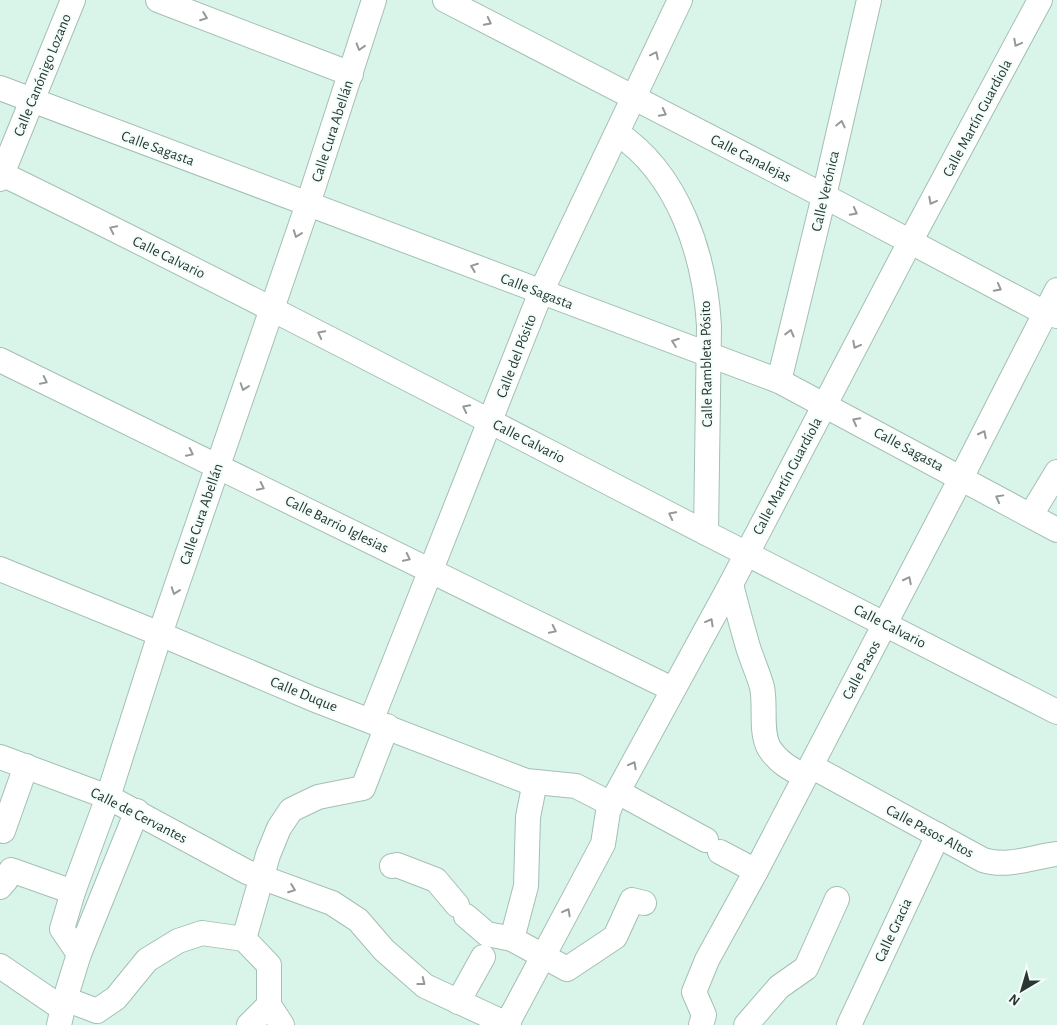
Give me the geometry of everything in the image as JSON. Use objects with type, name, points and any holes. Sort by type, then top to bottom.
[{"type":"street","name":"Calle Canónigo Lozano","points":[[1,175],[73,0]]},
{"type":"street","points":[[158,0],[351,74]]},
{"type":"street","name":"Calle Cura Abellán","points":[[79,954],[62,929],[73,892],[108,796],[160,634],[308,204],[374,0]]},
{"type":"street","name":"Calle Canalejas","points":[[445,0],[1051,315]]},
{"type":"street","name":"Calle del Pósito","points":[[254,874],[268,855],[279,828],[291,810],[318,797],[363,788],[379,724],[431,570],[541,292],[680,0]]},
{"type":"street","name":"Calle Verónica","points":[[779,380],[869,0]]},
{"type":"street","name":"Calle Martín Guardiola","points":[[508,1025],[604,844],[608,812],[615,798],[672,689],[731,584],[910,242],[1040,0]]},
{"type":"street","name":"Calle Sagasta","points":[[0,88],[779,380],[1057,530]]},
{"type":"street","name":"Calle Rambleta Pósito","points":[[617,133],[641,150],[665,182],[680,208],[690,232],[707,301],[706,533]]},
{"type":"street","name":"Calle Calvario","points":[[1,175],[271,308],[746,554],[1057,712]]},
{"type":"street","name":"Calle Pasos","points":[[701,1025],[704,1015],[694,992],[707,960],[756,871],[961,478],[1051,315],[1057,290]]},
{"type":"street","name":"Calle Barrio Iglesias","points":[[0,360],[672,689]]},
{"type":"street","points":[[1031,515],[1057,472]]},
{"type":"street","name":"Calle Duque","points":[[0,569],[313,699],[526,782],[576,786],[615,798],[713,846],[756,871]]},
{"type":"street","name":"Calle Pasos Altos","points":[[731,584],[748,648],[761,686],[765,704],[764,732],[768,746],[786,767],[808,771],[993,863],[1018,862],[1057,854]]},
{"type":"street","name":"Calle de Cervantes","points":[[0,757],[108,796],[254,874],[332,904],[358,920],[384,950],[425,986],[508,1025]]},
{"type":"street","points":[[3,832],[26,766]]},
{"type":"street","points":[[458,1002],[495,945],[526,886],[528,817],[535,782]]},
{"type":"street","points":[[62,1011],[79,954],[137,811]]},
{"type":"street","name":"Calle Gracia","points":[[849,1025],[938,835]]},
{"type":"street","points":[[392,866],[397,865],[436,880],[495,945],[544,955],[567,969],[615,936],[632,900],[644,903]]},
{"type":"street","points":[[0,887],[6,880],[10,870],[73,892]]},
{"type":"street","points":[[244,939],[254,874]]},
{"type":"street","points":[[746,1025],[779,987],[806,968],[837,899]]},
{"type":"street","points":[[0,966],[62,1011],[97,1011],[116,998],[147,960],[178,941],[202,933],[244,939],[269,965],[269,1005],[282,1025]]},
{"type":"street","points":[[249,1025],[269,1005]]}]
